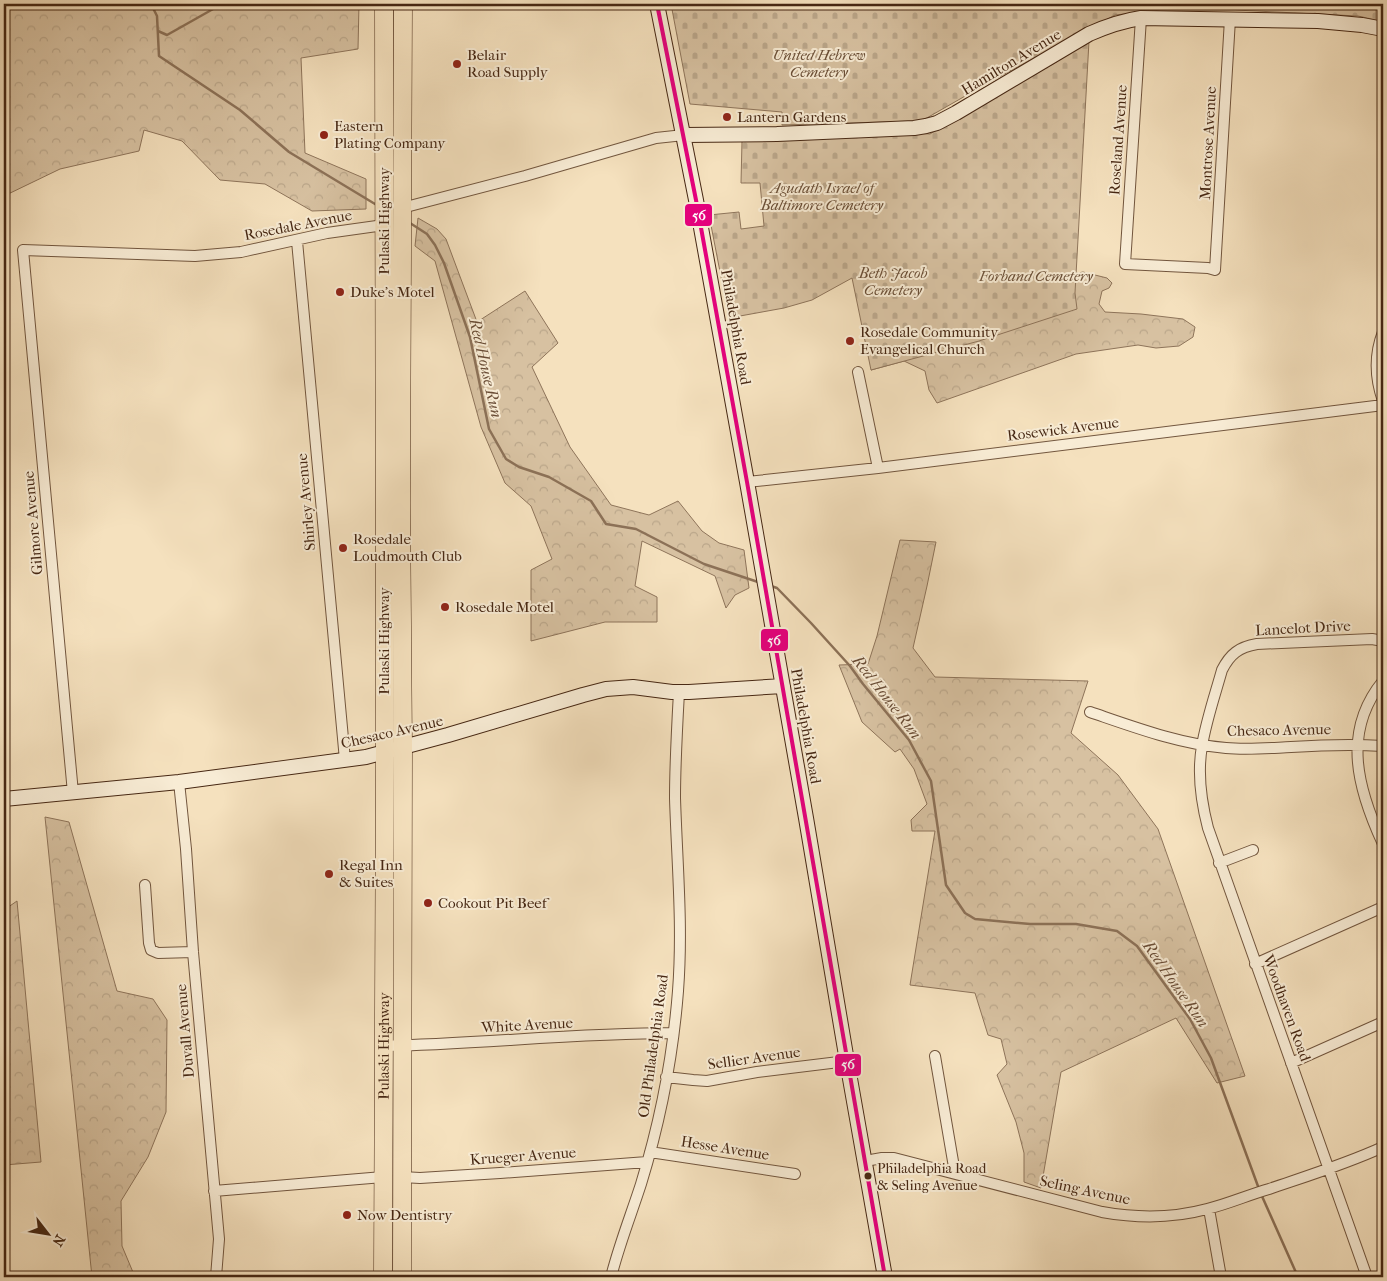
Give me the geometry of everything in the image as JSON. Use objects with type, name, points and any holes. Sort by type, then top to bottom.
[{"type":"highway","name":"Pulaski Highway","points":[[383,1277],[385,752],[384,4]]},
{"type":"highway","name":"Pulaski Highway","points":[[402,1277],[403,748],[401,522],[403,4]]},
{"type":"street","name":"Philadelphia Road","points":[[657,4],[684,135],[747,482],[864,1161],[886,1277]]},
{"type":"street","name":"Hamilton Avenue","points":[[684,135],[777,134],[926,126],[937,123],[956,113],[1090,34],[1112,24],[1141,18],[1318,20],[1383,29]]},
{"type":"street","name":"Roseland Avenue","points":[[1141,18],[1126,264],[1208,268],[1215,270]]},
{"type":"street","name":"Montrose Avenue","points":[[1215,270],[1230,19]]},
{"type":"street","points":[[384,225],[402,208],[525,176],[656,138],[684,135]]},
{"type":"street","name":"Rosedale Avenue","points":[[23,250],[195,256],[241,252],[327,233],[384,225]]},
{"type":"street","name":"Shirley Avenue","points":[[297,241],[346,760]]},
{"type":"street","name":"Gilmore Avenue","points":[[23,250],[69,793]]},
{"type":"street","points":[[1383,332],[1379,345],[1377,367],[1378,385],[1383,403]]},
{"type":"street","points":[[858,372],[878,468]]},
{"type":"street","name":"Rosewick Avenue","points":[[747,482],[878,468],[1383,403]]},
{"type":"street","name":"Lancelot Drive","points":[[1202,745],[1222,670],[1230,656],[1241,648],[1257,644],[1372,639],[1383,641]]},
{"type":"street","points":[[1383,681],[1371,696],[1366,707],[1359,729],[1358,745],[1358,763],[1362,790],[1383,844]]},
{"type":"street","name":"Chesaco Avenue","points":[[4,799],[179,782],[366,757],[606,689],[633,687],[679,692],[783,686]]},
{"type":"street","name":"Old Philadelphia Road","points":[[612,1277],[622,1237],[641,1185],[658,1120],[678,992],[680,896],[675,797],[679,692]]},
{"type":"street","name":"Chesaco Avenue","points":[[1090,712],[1167,737],[1202,745],[1242,749],[1358,745],[1383,746]]},
{"type":"street","name":"Woodhaven Road","points":[[1202,745],[1200,775],[1202,800],[1208,828],[1367,1277]]},
{"type":"street","name":"Duvall Avenue","points":[[179,782],[219,1240],[216,1277]]},
{"type":"street","points":[[1219,863],[1254,850]]},
{"type":"street","points":[[145,885],[151,950],[158,954],[194,952]]},
{"type":"street","points":[[1255,964],[1383,907]]},
{"type":"street","points":[[1291,1064],[1383,1022]]},
{"type":"street","name":"White Avenue","points":[[383,1046],[636,1033],[673,1033]]},
{"type":"street","points":[[936,1056],[955,1173]]},
{"type":"street","name":"Sellier Avenue","points":[[666,1077],[707,1081],[757,1072],[847,1061]]},
{"type":"street","name":"Seling Avenue","points":[[864,1161],[894,1158],[1112,1214],[1128,1216],[1168,1215],[1209,1209],[1328,1169],[1383,1147]]},
{"type":"street","name":"Krueger Avenue","points":[[402,1177],[420,1178],[500,1173],[649,1157]]},
{"type":"street","name":"Hesse Avenue","points":[[649,1157],[795,1174]]},
{"type":"street","points":[[214,1191],[383,1177]]},
{"type":"street","points":[[1209,1209],[1221,1277]]},
{"type":"green space","points":[[4,4],[359,4],[358,49],[301,58],[305,153],[366,179],[366,209],[312,211],[265,184],[220,180],[182,141],[144,130],[139,151],[60,169],[4,196]]},
{"type":"green space","name":"United Hebrew Cemetery","points":[[671,4],[1376,4],[1376,20],[1358,16],[1235,10],[1161,10],[1115,15],[925,119],[915,121],[782,125],[782,112],[690,104]]},
{"type":"green space","points":[[1089,41],[1075,293],[1077,309],[979,341],[871,370],[852,278],[812,300],[784,308],[729,318],[709,215],[739,212],[741,229],[764,226],[760,183],[741,183],[742,141],[915,133],[930,134],[977,105],[1053,64]]},
{"type":"green space","points":[[418,218],[437,229],[446,239],[477,322],[525,291],[558,343],[532,367],[570,447],[611,505],[649,515],[678,501],[702,531],[719,543],[744,550],[749,588],[735,595],[726,608],[715,576],[642,541],[635,586],[657,597],[657,622],[605,622],[531,641],[531,570],[552,559],[531,506],[505,483],[481,427],[435,261],[415,246]]},
{"type":"green space","points":[[1083,272],[1107,278],[1112,283],[1109,288],[1102,291],[1099,304],[1105,312],[1183,319],[1195,327],[1193,337],[1179,346],[1156,348],[1138,345],[1076,354],[937,403],[929,390],[925,371],[904,361],[871,370],[1058,277]]},
{"type":"green space","points":[[900,540],[936,542],[913,648],[935,677],[1088,681],[1071,733],[1118,775],[1158,829],[1245,1076],[1217,1083],[1176,1018],[1061,1072],[1041,1188],[1024,1182],[1024,1153],[1016,1122],[997,1075],[1007,1064],[1001,1039],[988,1035],[975,993],[910,985],[935,831],[912,831],[911,820],[927,804],[914,769],[900,749],[895,752],[862,722],[839,665],[868,664],[877,636]]},
{"type":"green space","points":[[45,817],[69,822],[117,991],[153,999],[167,1020],[166,1112],[148,1157],[121,1201],[122,1246],[135,1277],[92,1277]]},
{"type":"green space","points":[[17,901],[41,1162],[4,1165],[4,910]]},
{"type":"waterway","name":"Red House Run","points":[[151,4],[157,16],[159,56],[240,110],[289,152],[375,204]]},
{"type":"waterway","points":[[158,31],[167,35],[222,4]]},
{"type":"waterway","name":"Red House Run","points":[[410,223],[427,234],[444,263],[470,337],[489,429],[506,459],[519,467],[549,477],[591,501],[606,524],[636,529],[704,564],[758,582]]},
{"type":"waterway","name":"Red House Run","points":[[771,586],[777,588],[850,666],[909,740],[931,781],[946,885],[965,913],[975,919],[1030,924],[1076,924],[1117,931],[1137,946],[1190,1019],[1211,1058],[1259,1189]]},
{"type":"waterway","name":"Red House Run","points":[[1261,1194],[1298,1277]]},
{"type":"transit line","name":"56","points":[[657,4],[696,200],[747,482],[885,1277]]},
{"type":"place","name":"Belair Road Supply","points":[[457,64]]},
{"type":"place","name":"Lantern Gardens","points":[[727,117]]},
{"type":"place","name":"Eastern Plating Company","points":[[324,135]]},
{"type":"place","name":"Duke’s Motel","points":[[340,292]]},
{"type":"place","name":"Rosedale Community Evangelical Church","points":[[850,341]]},
{"type":"place","name":"Rosedale Loudmouth Club","points":[[343,548]]},
{"type":"place","name":"Rosedale Motel","points":[[445,607]]},
{"type":"place","name":"Regal Inn & Suites","points":[[329,874]]},
{"type":"place","name":"Cookout Pit Beef","points":[[428,903]]},
{"type":"place","name":"Philadelphia Road & Seling Avenue","points":[[868,1176]]},
{"type":"place","name":"Now Dentistry","points":[[347,1215]]},
{"type":"park label","name":"Agudath Israel of Baltimore Cemetery","points":[[822,196]]},
{"type":"park label","name":"Forband Cemetery","points":[[1036,276]]},
{"type":"park label","name":"Beth Jacob Cemetery","points":[[893,282]]}]
